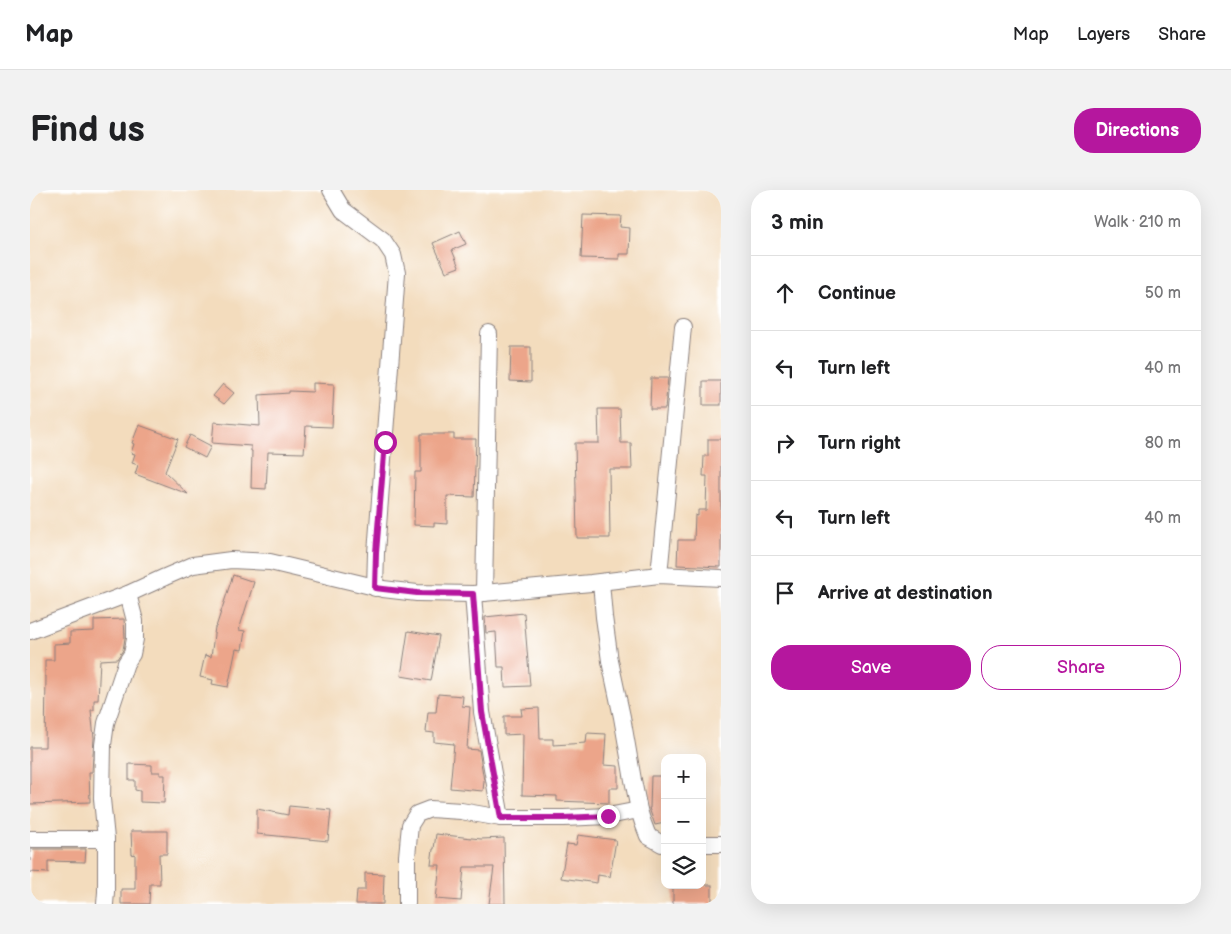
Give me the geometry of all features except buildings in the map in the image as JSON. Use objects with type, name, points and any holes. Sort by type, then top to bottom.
[{"type":"street","points":[[331,190],[343,210],[383,240],[392,255],[397,273],[375,588]]},
{"type":"street","points":[[659,575],[683,327]]},
{"type":"street","points":[[489,334],[478,593],[482,712],[501,818]]},
{"type":"street","points":[[30,631],[128,594],[193,565],[230,560],[270,562],[375,588],[417,593],[478,593],[659,575],[721,578]]},
{"type":"street","points":[[601,582],[610,661],[639,810],[648,836],[661,843]]},
{"type":"street","points":[[105,904],[106,839],[102,799],[103,745],[106,724],[126,663],[132,654],[135,639],[135,621],[128,594]]},
{"type":"street","points":[[407,904],[407,856],[410,825],[417,814],[430,809],[461,811],[501,818],[564,818],[608,816],[639,810]]},
{"type":"street","points":[[30,839],[106,839]]},
{"type":"street","points":[[706,844],[721,844]]},
{"type":"route","points":[[385,442],[375,588],[417,593],[473,594],[482,712],[501,818],[608,816]]}]
